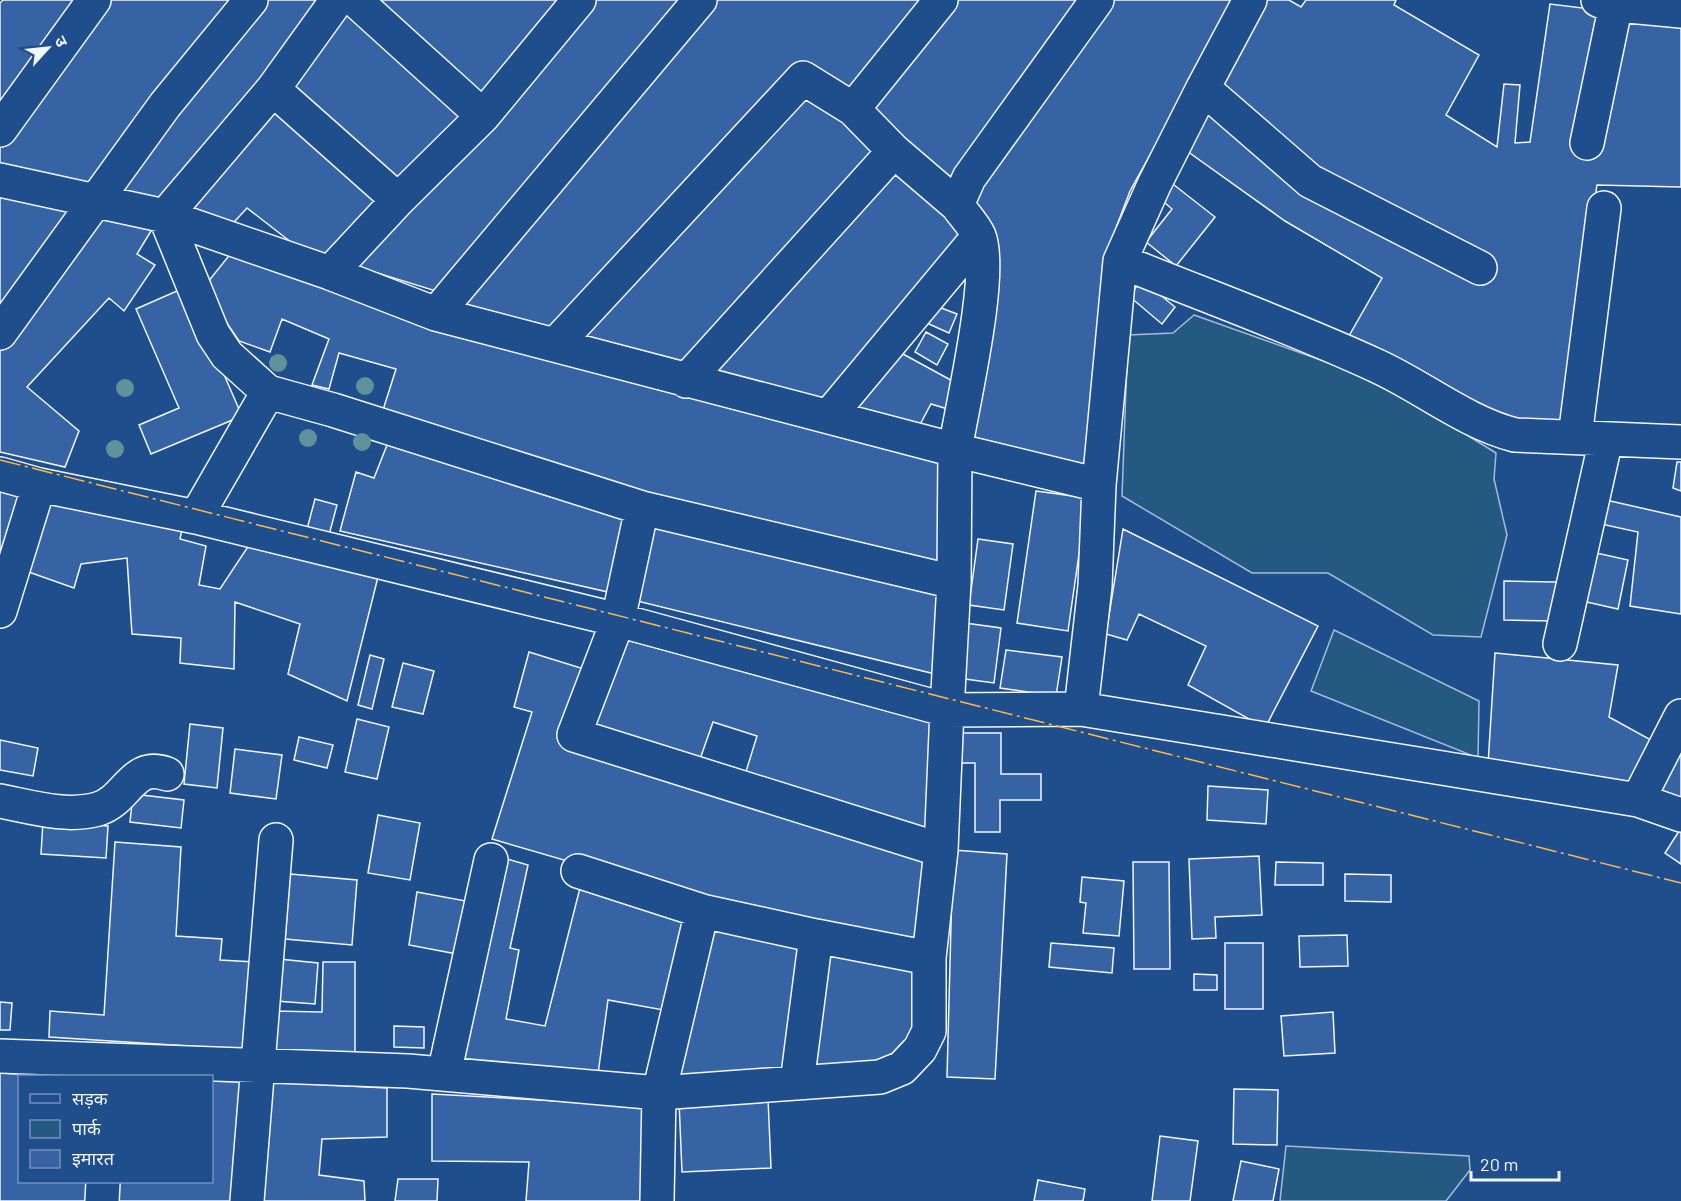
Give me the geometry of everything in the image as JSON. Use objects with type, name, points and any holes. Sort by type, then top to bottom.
[{"type":"street","points":[[0,130],[94,0]]},
{"type":"street","points":[[0,333],[165,105],[251,0]]},
{"type":"street","points":[[165,216],[273,89],[337,0]]},
{"type":"street","points":[[355,0],[483,116]]},
{"type":"street","points":[[330,273],[398,200],[483,116],[579,0]]},
{"type":"street","points":[[436,314],[700,0]]},
{"type":"street","points":[[853,109],[941,0]]},
{"type":"street","points":[[957,205],[969,178],[1097,0]]},
{"type":"street","points":[[1081,709],[1095,586],[1099,485],[1120,261],[1154,185],[1250,0]]},
{"type":"street","points":[[1587,142],[1607,2],[1681,10]]},
{"type":"street","points":[[0,1056],[109,1069],[258,1065],[444,1074],[659,1093],[880,1077],[902,1068],[920,1048],[929,1031],[928,958],[941,849],[954,582],[955,450],[980,308],[979,236],[957,205],[894,151],[853,109],[804,78],[556,344]]},
{"type":"street","points":[[1203,88],[1310,181],[1480,268]]},
{"type":"street","points":[[273,89],[398,200]]},
{"type":"street","points":[[686,381],[894,151]]},
{"type":"street","points":[[0,180],[165,216],[330,273],[436,314],[556,344],[686,381],[1099,485]]},
{"type":"street","points":[[1560,644],[1590,438],[1604,208]]},
{"type":"street","points":[[165,216],[213,334],[227,355],[268,392],[333,410],[642,508],[954,582]]},
{"type":"street","points":[[829,416],[979,236]]},
{"type":"street","points":[[1120,261],[1336,347],[1400,376],[1489,428],[1515,435],[1681,442]]},
{"type":"street","points":[[196,517],[268,392]]},
{"type":"street","points":[[0,474],[39,485],[196,517],[618,620],[947,710],[1081,709],[1638,800],[1681,815]]},
{"type":"street","points":[[1,602],[39,485]]},
{"type":"street","points":[[642,508],[618,620],[574,735],[941,849]]},
{"type":"street","points":[[1638,800],[1681,716]]},
{"type":"street","points":[[0,801],[53,811],[98,809],[114,801],[144,771],[156,770],[168,774]]},
{"type":"street","points":[[247,1201],[276,840]]},
{"type":"street","points":[[444,1074],[491,860]]},
{"type":"street","points":[[578,871],[702,911],[928,958]]},
{"type":"street","points":[[657,1201],[659,1093],[702,911]]},
{"type":"street","points":[[797,1083],[816,936]]},
{"type":"street","points":[[102,1201],[103,1183]]},
{"type":"green space","points":[[1194,315],[1343,368],[1425,409],[1496,453],[1494,479],[1507,535],[1481,637],[1433,635],[1328,573],[1252,573],[1122,496],[1128,335],[1173,333]]},
{"type":"green space","points":[[1334,630],[1479,701],[1478,758],[1311,691]]},
{"type":"green space","points":[[1286,1146],[1469,1156],[1470,1170],[1446,1201],[1280,1201]]},
{"type":"building","points":[[3,0],[83,0],[0,112],[0,3]]},
{"type":"building","points":[[108,0],[241,0],[90,194],[0,170],[0,144]]},
{"type":"building","points":[[259,0],[326,0],[163,207],[109,194]]},
{"type":"building","points":[[366,0],[562,0],[480,97]]},
{"type":"building","points":[[593,0],[686,0],[439,292],[348,264]]},
{"type":"building","points":[[713,0],[926,0],[849,98],[803,68],[554,334],[459,302]]},
{"type":"building","points":[[953,0],[1084,0],[949,187],[866,108]]},
{"type":"building","points":[[1109,0],[1236,0],[1130,191],[1106,254],[1090,470],[966,441],[967,199]]},
{"type":"building","points":[[1265,0],[1289,0],[1301,7],[1306,0],[1396,0],[1394,5],[1479,55],[1446,115],[1497,147],[1504,84],[1520,85],[1515,143],[1530,142],[1550,4],[1681,20],[1681,187],[1597,185],[1561,423],[1501,417],[1345,343],[1382,278],[1285,221],[1187,151],[1206,109],[1316,172],[1216,88]]},
{"type":"building","points":[[351,9],[469,116],[398,188],[288,91]]},
{"type":"building","points":[[806,96],[852,121],[882,151],[685,368],[573,339]]},
{"type":"building","points":[[274,108],[382,202],[331,259],[309,256],[247,208],[226,231],[185,210]]},
{"type":"building","points":[[900,164],[970,234],[824,405],[709,375]]},
{"type":"building","points":[[1169,181],[1215,217],[1176,266],[1146,242],[1172,209],[1157,196]]},
{"type":"building","points":[[0,192],[77,209],[0,316]]},
{"type":"building","points":[[98,217],[154,226],[137,254],[155,265],[124,311],[109,298],[27,387],[79,431],[65,467],[0,452],[0,350]]},
{"type":"building","points":[[236,247],[938,460],[943,563],[649,497],[383,410],[396,369],[339,353],[329,389],[312,385],[329,339],[282,319],[270,352],[239,341],[203,288]]},
{"type":"building","points":[[1142,280],[1175,307],[1162,324],[1129,296]]},
{"type":"building","points":[[186,287],[242,416],[151,454],[139,425],[179,408],[136,309]]},
{"type":"building","points":[[936,306],[957,314],[949,333],[929,324]]},
{"type":"building","points":[[926,332],[948,344],[937,365],[915,352]]},
{"type":"building","points":[[903,354],[958,384],[951,410],[931,404],[916,432],[845,414]]},
{"type":"building","points":[[389,440],[624,514],[608,592],[340,531],[356,472],[374,478]]},
{"type":"building","points":[[1677,462],[1681,462],[1681,491],[1673,488]]},
{"type":"building","points":[[0,485],[19,491],[0,572]]},
{"type":"building","points":[[1036,491],[1087,498],[1068,631],[1017,623]]},
{"type":"building","points":[[48,499],[183,524],[180,539],[206,546],[199,585],[220,589],[251,542],[378,577],[347,701],[288,674],[300,624],[235,602],[234,669],[180,663],[181,638],[132,634],[127,558],[81,564],[74,588],[23,570]]},
{"type":"building","points":[[315,499],[337,505],[329,535],[307,529]]},
{"type":"building","points":[[1606,500],[1681,517],[1681,614],[1630,606],[1638,532],[1601,524]]},
{"type":"building","points":[[650,521],[940,590],[935,674],[633,600]]},
{"type":"building","points":[[1123,529],[1318,626],[1265,728],[1188,685],[1206,646],[1139,614],[1127,640],[1106,634]]},
{"type":"building","points":[[978,539],[1013,544],[1004,610],[969,605]]},
{"type":"building","points":[[1592,552],[1628,560],[1618,609],[1582,601]]},
{"type":"building","points":[[1504,581],[1557,582],[1556,621],[1504,620]]},
{"type":"building","points":[[965,623],[1001,628],[994,683],[958,678]]},
{"type":"building","points":[[623,639],[932,721],[929,834],[744,778],[757,736],[713,722],[699,762],[586,730]]},
{"type":"building","points":[[1006,650],[1062,657],[1056,696],[1000,688]]},
{"type":"building","points":[[529,652],[584,669],[562,743],[925,856],[918,945],[698,899],[492,839],[532,712],[514,707]]},
{"type":"building","points":[[1495,653],[1618,665],[1609,717],[1651,740],[1633,793],[1488,765]]},
{"type":"building","points":[[370,655],[384,659],[372,709],[358,705]]},
{"type":"building","points":[[403,663],[434,671],[423,714],[392,707]]},
{"type":"building","points":[[357,719],[389,727],[377,779],[345,772]]},
{"type":"building","points":[[190,724],[223,728],[217,788],[184,784]]},
{"type":"building","points":[[959,733],[1001,733],[1001,774],[1041,774],[1041,800],[1000,800],[1000,832],[975,832],[975,763],[958,763]]},
{"type":"building","points":[[299,737],[333,745],[327,768],[294,760]]},
{"type":"building","points":[[0,740],[38,748],[33,776],[0,770]]},
{"type":"building","points":[[1681,741],[1681,803],[1653,785]]},
{"type":"building","points":[[235,749],[282,755],[276,799],[230,793]]},
{"type":"building","points":[[1208,786],[1268,790],[1266,824],[1207,820]]},
{"type":"building","points":[[133,794],[184,800],[181,828],[130,822]]},
{"type":"building","points":[[378,815],[420,823],[410,880],[368,873]]},
{"type":"building","points":[[43,821],[108,826],[106,858],[41,854]]},
{"type":"building","points":[[1681,828],[1681,864],[1665,853]]},
{"type":"building","points":[[115,842],[181,847],[176,936],[222,939],[220,960],[255,962],[250,1050],[49,1037],[50,1011],[104,1015]]},
{"type":"building","points":[[953,850],[1007,854],[995,1079],[947,1077]]},
{"type":"building","points":[[1259,856],[1262,915],[1215,917],[1216,938],[1192,939],[1189,859]]},
{"type":"building","points":[[500,857],[528,865],[510,948],[519,950],[506,1019],[545,1026],[581,884],[686,919],[663,1010],[608,1000],[598,1074],[456,1061]]},
{"type":"building","points":[[1133,862],[1169,862],[1170,969],[1134,969]]},
{"type":"building","points":[[1276,862],[1323,863],[1323,885],[1275,885]]},
{"type":"building","points":[[290,874],[357,880],[352,945],[285,939]]},
{"type":"building","points":[[1345,874],[1391,875],[1391,902],[1345,901]]},
{"type":"building","points":[[1082,877],[1124,881],[1119,936],[1083,933],[1086,903],[1080,902]]},
{"type":"building","points":[[417,892],[466,901],[457,954],[409,945]]},
{"type":"building","points":[[708,928],[802,941],[782,1069],[674,1076]]},
{"type":"building","points":[[1347,935],[1348,966],[1300,967],[1299,936]]},
{"type":"building","points":[[1051,943],[1114,948],[1112,973],[1049,967]]},
{"type":"building","points":[[1225,943],[1263,943],[1263,1009],[1225,1009]]},
{"type":"building","points":[[824,951],[913,967],[913,1041],[888,1065],[809,1067]]},
{"type":"building","points":[[279,959],[318,963],[315,1004],[276,1001]]},
{"type":"building","points":[[323,962],[355,962],[355,1053],[272,1052],[273,1011],[322,1012]]},
{"type":"building","points":[[1194,974],[1217,975],[1217,990],[1194,990]]},
{"type":"building","points":[[0,1002],[12,1003],[10,1030],[0,1030]]},
{"type":"building","points":[[1333,1012],[1335,1053],[1284,1056],[1281,1016]]},
{"type":"building","points":[[394,1026],[424,1027],[424,1048],[394,1047]]},
{"type":"building","points":[[0,1073],[41,1075],[18,1075],[18,1183],[93,1183],[93,1201],[0,1201]]},
{"type":"building","points":[[213,1081],[245,1082],[235,1201],[113,1201],[114,1183],[213,1183]]},
{"type":"building","points":[[271,1082],[387,1088],[387,1137],[322,1139],[319,1175],[364,1181],[365,1201],[260,1201]]},
{"type":"building","points":[[1234,1089],[1278,1090],[1277,1145],[1233,1144]]},
{"type":"building","points":[[432,1094],[648,1106],[646,1201],[526,1201],[529,1162],[432,1161]]},
{"type":"building","points":[[768,1098],[771,1168],[682,1172],[679,1101]]},
{"type":"building","points":[[1160,1136],[1198,1141],[1190,1201],[1152,1201]]},
{"type":"building","points":[[1241,1161],[1279,1169],[1273,1201],[1233,1201]]},
{"type":"building","points":[[398,1179],[438,1179],[437,1201],[395,1201]]},
{"type":"building","points":[[1038,1180],[1085,1189],[1083,1201],[1034,1201]]},
{"type":"power","points":[[0,460],[1681,883]]}]
